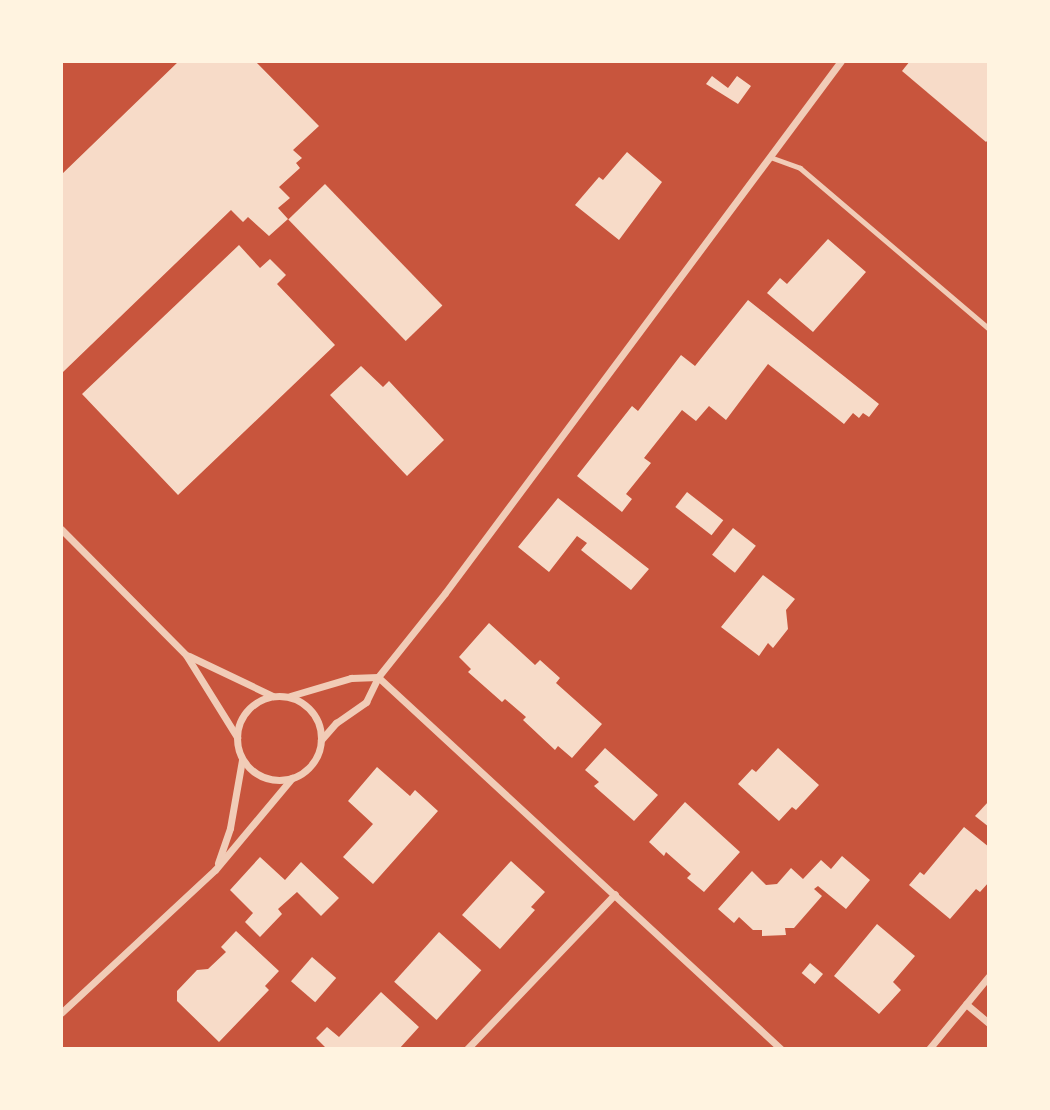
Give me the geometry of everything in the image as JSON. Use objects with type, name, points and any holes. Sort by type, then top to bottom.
[{"type":"street","points":[[61,1013],[215,870],[292,778],[312,763],[321,740],[336,723],[366,702],[378,677],[445,593],[841,61]]},
{"type":"street","points":[[61,529],[186,655],[237,737],[242,760],[230,828],[215,870]]},
{"type":"street","points":[[186,655],[273,696]]},
{"type":"street","points":[[237,737],[244,714],[252,704],[273,696],[288,696],[351,678],[378,677],[781,1049]]},
{"type":"street","points":[[288,696],[299,701],[316,717],[321,740]]},
{"type":"street","points":[[242,760],[259,775],[270,779],[292,778]]},
{"type":"street","points":[[467,1049],[615,894]]},
{"type":"street","points":[[929,1049],[989,976]]},
{"type":"street","points":[[966,1004],[989,1023]]},
{"type":"lane","points":[[770,157],[800,168],[989,329]]},
{"type":"building","points":[[179,61],[255,61],[319,126],[293,150],[302,158],[296,163],[300,168],[279,187],[290,198],[278,208],[288,219],[269,236],[248,217],[243,222],[231,210],[63,372],[61,175]]},
{"type":"building","points":[[910,61],[989,61],[989,139],[986,142],[902,71]]},
{"type":"building","points":[[712,76],[728,88],[737,76],[751,86],[738,104],[706,84]]},
{"type":"building","points":[[627,152],[662,182],[619,240],[575,205],[599,177],[603,180]]},
{"type":"building","points":[[325,184],[442,306],[406,341],[288,219]]},
{"type":"building","points":[[828,239],[866,272],[813,332],[767,293],[780,278],[787,284]]},
{"type":"building","points":[[239,245],[260,268],[270,259],[286,275],[277,284],[335,345],[178,495],[82,394]]},
{"type":"building","points":[[748,300],[879,404],[869,417],[863,413],[859,418],[853,413],[844,424],[768,364],[726,420],[709,406],[696,421],[682,410],[644,458],[651,463],[626,494],[632,499],[622,512],[577,476],[632,406],[638,411],[681,355],[695,366]]},
{"type":"building","points":[[361,366],[383,387],[389,381],[444,440],[407,476],[330,395]]},
{"type":"building","points":[[687,492],[723,520],[712,535],[675,507]]},
{"type":"building","points":[[558,498],[649,569],[631,590],[581,550],[587,543],[577,536],[549,572],[518,547]]},
{"type":"building","points":[[733,528],[756,546],[735,573],[712,555]]},
{"type":"building","points":[[763,575],[795,599],[786,610],[788,629],[773,648],[768,643],[759,656],[721,627]]},
{"type":"building","points":[[489,623],[535,665],[540,660],[560,678],[556,683],[602,724],[572,758],[558,746],[555,750],[523,720],[526,717],[505,699],[502,702],[468,672],[471,669],[459,657]]},
{"type":"building","points":[[605,748],[658,795],[634,821],[594,786],[599,782],[585,770]]},
{"type":"building","points":[[778,748],[819,785],[796,810],[792,807],[779,821],[738,784],[752,769],[756,772]]},
{"type":"building","points":[[377,767],[410,796],[415,790],[438,811],[373,884],[343,857],[373,824],[348,801]]},
{"type":"building","points":[[989,801],[989,827],[975,816]]},
{"type":"building","points":[[685,802],[740,852],[704,892],[687,878],[691,874],[666,852],[664,856],[649,842]]},
{"type":"building","points":[[964,827],[989,847],[989,882],[980,892],[976,889],[950,919],[909,885],[920,872],[924,875]]},
{"type":"building","points":[[842,856],[870,880],[846,909],[818,886],[814,889],[822,896],[794,928],[785,928],[786,935],[762,936],[762,930],[753,930],[739,917],[734,923],[718,909],[752,871],[766,885],[777,884],[791,868],[803,879],[821,860],[831,869]]},
{"type":"building","points":[[260,857],[285,880],[301,862],[339,898],[321,916],[297,892],[278,909],[282,914],[260,937],[245,922],[253,913],[230,890]]},
{"type":"building","points":[[511,861],[545,892],[531,907],[535,910],[500,949],[462,915]]},
{"type":"building","points":[[877,924],[915,956],[893,982],[901,990],[879,1014],[834,976]]},
{"type":"building","points":[[236,931],[279,971],[265,986],[269,990],[219,1042],[177,1001],[177,991],[197,970],[208,969],[226,952],[221,947]]},
{"type":"building","points":[[439,932],[481,970],[437,1020],[394,982]]},
{"type":"building","points":[[312,957],[336,978],[315,1002],[291,981]]},
{"type":"building","points":[[810,963],[823,974],[815,984],[802,973]]},
{"type":"building","points":[[381,992],[419,1027],[399,1049],[327,1049],[316,1038],[327,1027],[339,1037]]}]
